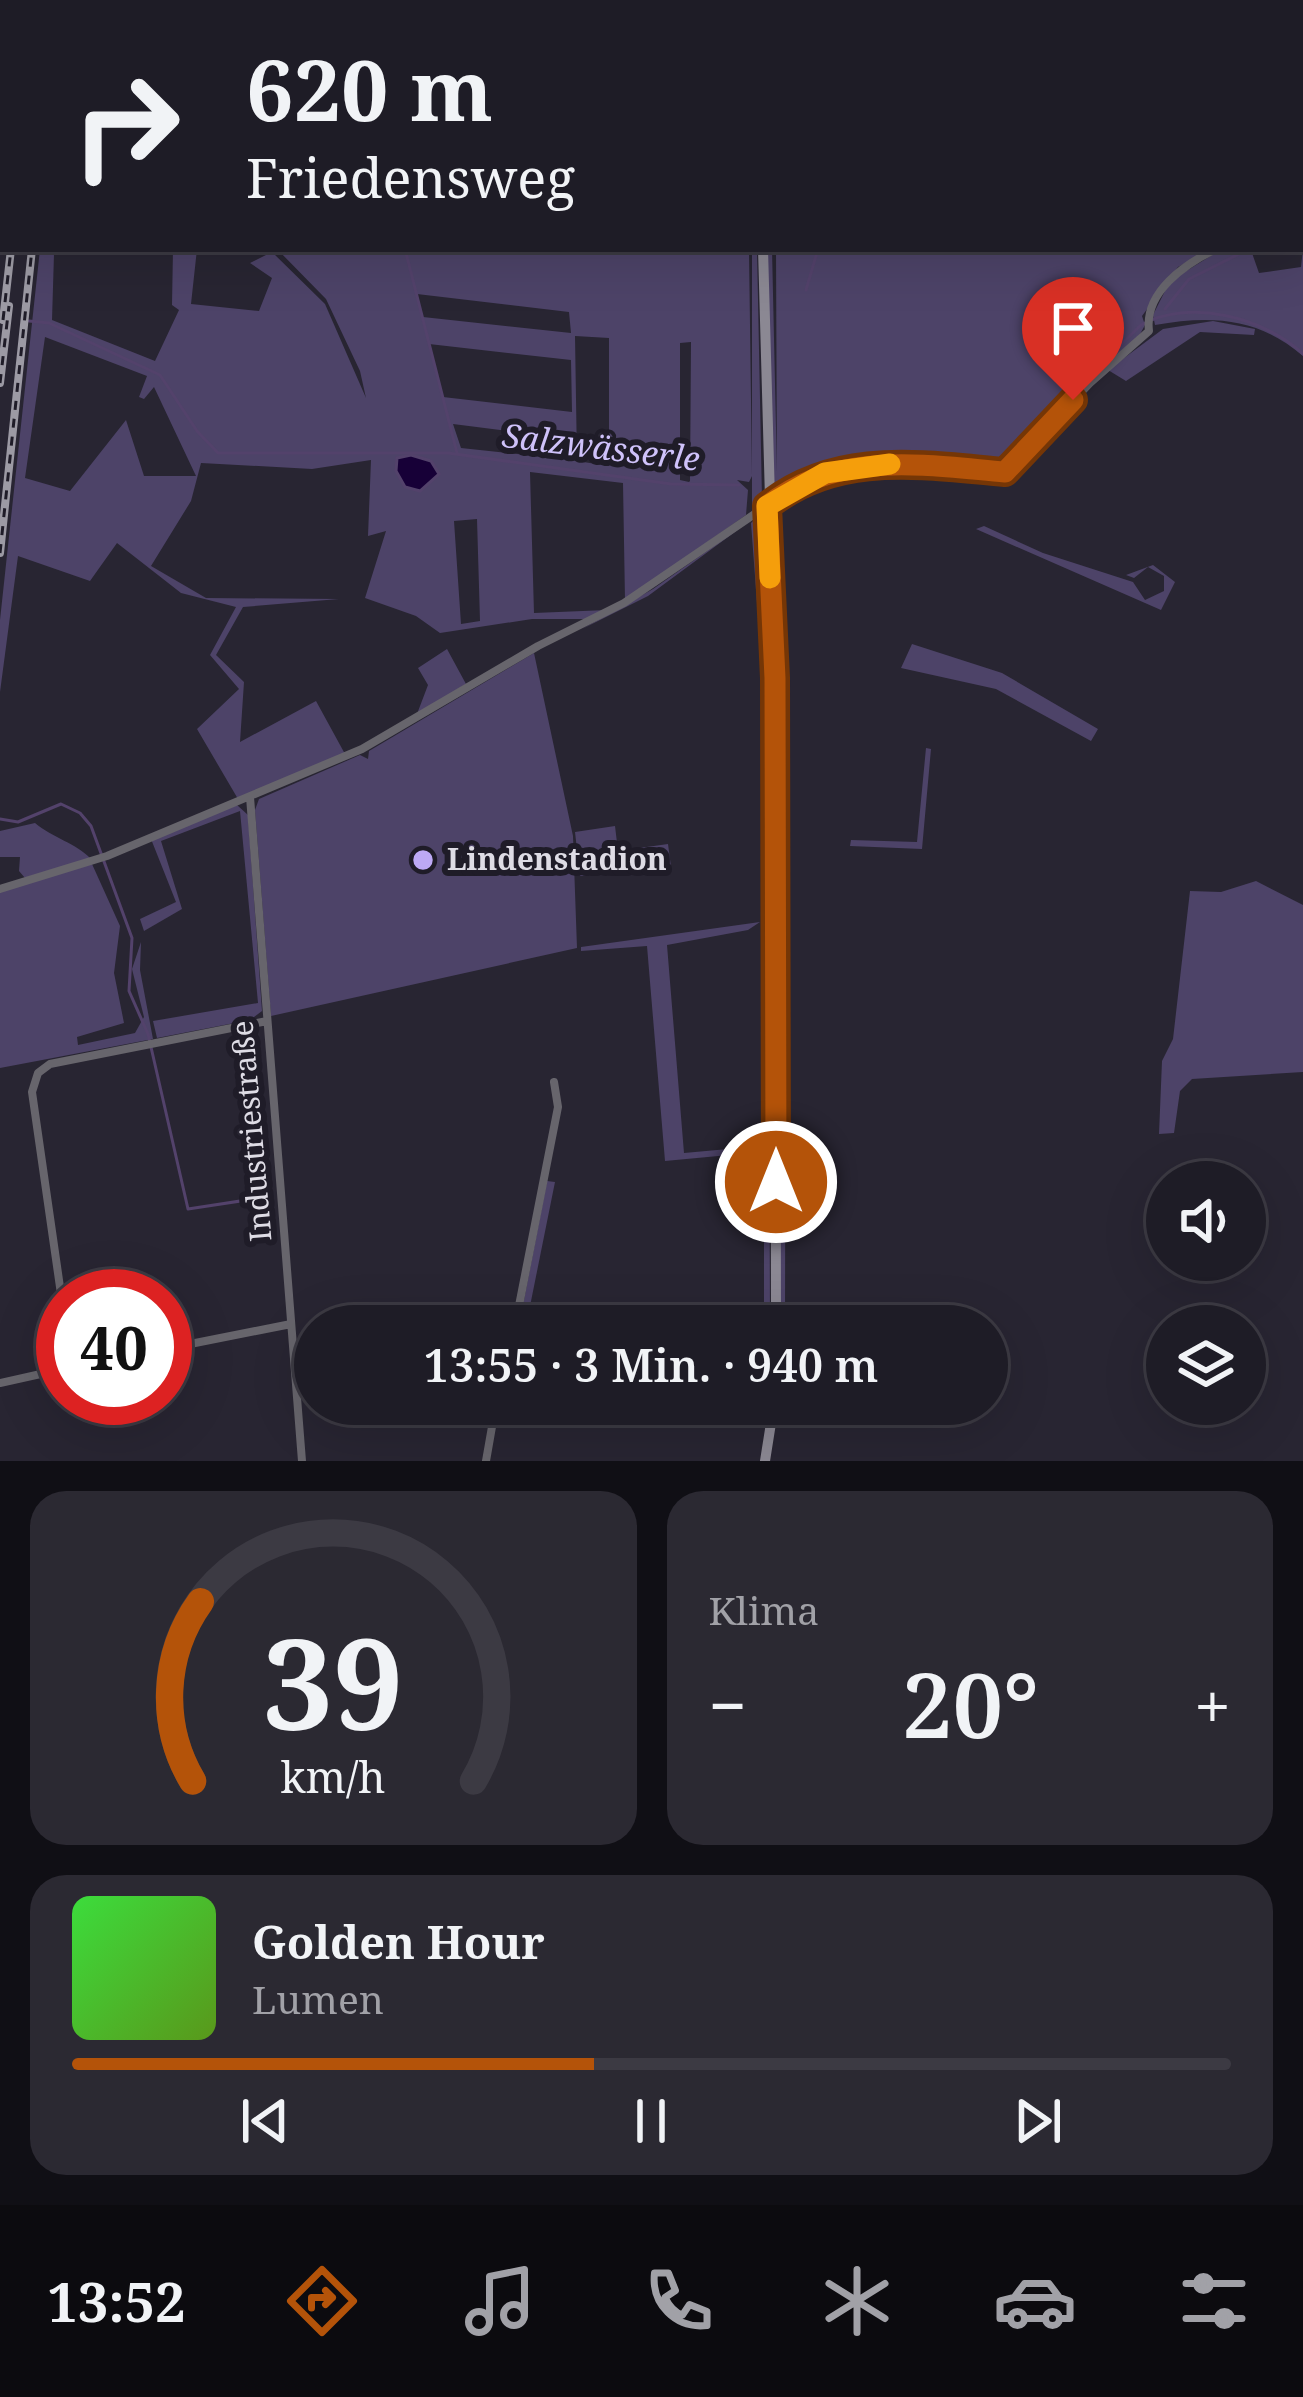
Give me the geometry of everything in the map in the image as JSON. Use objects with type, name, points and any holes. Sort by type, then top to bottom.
[{"type":"street","points":[[763,252],[775,700],[776,1305]]},
{"type":"street","points":[[0,889],[107,856],[362,749],[538,646],[610,612],[803,482],[860,465],[1005,472],[1090,383],[1149,332],[1147,317],[1168,279],[1211,252]]},
{"type":"street","name":"Industriestraße","points":[[250,797],[302,1461]]},
{"type":"street","points":[[58,1269],[33,1082],[46,1065],[267,1022]]},
{"type":"street","points":[[519,1305],[558,1107],[554,1082]]},
{"type":"street","points":[[192,1344],[291,1324]]},
{"type":"street","points":[[0,1383],[36,1375]]},
{"type":"street","points":[[486,1461],[492,1425]]},
{"type":"street","points":[[765,1461],[771,1425]]},
{"type":"shaded area","points":[[40,252],[54,254],[52,320],[155,361],[179,310],[172,305],[173,252],[197,252],[191,304],[259,311],[272,278],[250,263],[272,252],[325,304],[366,398],[360,371],[326,299],[280,252],[749,252],[752,476],[749,482],[737,480],[748,490],[746,515],[625,600],[623,483],[530,472],[534,613],[607,610],[592,619],[532,619],[440,633],[416,616],[365,598],[386,531],[368,536],[371,460],[312,469],[201,463],[191,501],[151,566],[206,598],[339,599],[243,607],[216,655],[244,682],[240,742],[316,701],[345,754],[238,799],[197,729],[239,689],[210,655],[236,607],[181,593],[117,543],[90,581],[18,556],[0,692],[0,620]],"holes":[[[417,294],[569,312],[571,333],[423,317]],[[575,336],[609,338],[609,466],[577,461]],[[45,337],[147,376],[139,397],[144,399],[154,387],[196,476],[144,476],[126,420],[70,491],[25,478]],[[691,342],[689,482],[680,480],[680,343]],[[429,344],[571,360],[572,412],[443,397]],[[453,424],[573,439],[573,460],[461,448]],[[477,519],[480,621],[461,624],[454,521]]]},
{"type":"shaded area","points":[[752,252],[757,252],[762,499],[752,512]]},
{"type":"shaded area","points":[[767,252],[772,252],[777,473],[776,252],[1206,252],[1178,267],[1142,316],[1145,325],[1138,338],[1003,464],[857,463],[817,472],[773,493]]},
{"type":"shaded area","points":[[1217,252],[1260,252],[1252,253],[1259,273],[1301,267],[1303,252],[1303,356],[1269,333],[1233,322],[1155,325],[1153,315],[1170,281]]},
{"type":"shaded area","points":[[1213,321],[1255,329],[1254,335],[1200,332],[1126,381],[1108,370],[1163,329]]},
{"type":"shaded area","points":[[411,455],[431,461],[439,474],[420,491],[405,487],[396,471],[397,458]]},
{"type":"shaded area","points":[[778,504],[786,836],[785,1305],[779,1305]]},
{"type":"shaded area","points":[[757,517],[768,680],[770,1305],[764,1305],[764,696],[751,523]]},
{"type":"shaded area","points":[[747,523],[648,596],[582,629],[653,589]]},
{"type":"shaded area","points":[[984,526],[1043,553],[1133,582],[1145,600],[1164,591],[1164,576],[1148,567],[1134,578],[1126,575],[1153,565],[1175,582],[1161,610],[976,529]]},
{"type":"shaded area","points":[[912,644],[1002,673],[1098,729],[1091,741],[996,689],[901,668]]},
{"type":"shaded area","points":[[447,649],[466,684],[417,714],[428,685],[418,668]]},
{"type":"shaded area","name":"Lindenstadion","points":[[534,653],[573,836],[577,948],[271,1016],[255,810],[259,799],[360,755],[368,759],[369,751]]},
{"type":"shaded area","points":[[926,748],[931,749],[922,849],[850,846],[851,840],[917,842]]},
{"type":"shaded area","points":[[237,805],[248,815],[262,1011],[250,1020],[157,1038],[153,1021],[258,1003],[240,811],[161,841],[182,909],[144,931],[140,919],[176,902],[151,839]]},
{"type":"shaded area","points":[[35,823],[91,859],[25,878],[19,871],[20,857],[0,857],[0,831]]},
{"type":"shaded area","points":[[615,826],[618,851],[668,844],[671,867],[580,876],[575,832]]},
{"type":"shaded area","points":[[92,864],[120,926],[114,973],[124,1023],[77,1037],[78,1045],[135,1033],[144,1017],[132,969],[141,942],[140,970],[153,1039],[0,1068],[0,891]]},
{"type":"shaded area","points":[[1256,881],[1303,905],[1303,1072],[1192,1079],[1180,1091],[1174,1133],[1159,1134],[1162,1061],[1173,1039],[1190,891],[1221,892]]},
{"type":"shaded area","points":[[760,922],[748,930],[667,945],[684,1153],[761,1146],[761,1152],[665,1161],[647,946],[581,951],[581,947]]},
{"type":"shaded area","points":[[547,1181],[555,1182],[530,1305],[523,1305]]},
{"type":"waterway","name":"Salzwässerle","points":[[406,252],[457,453]]},
{"type":"waterway","points":[[806,290],[817,252]]},
{"type":"waterway","points":[[1165,309],[1189,279],[1243,252]]},
{"type":"waterway","name":"Salzwässerle","points":[[785,479],[855,455],[1003,460],[1141,325],[1160,317],[1203,313],[1247,321],[1303,354]]},
{"type":"waterway","name":"Salzwässerle","points":[[29,321],[49,323],[160,375],[197,431],[218,453],[448,453],[671,484],[739,485]]},
{"type":"waterway","name":"Salzwässerle","points":[[0,819],[18,822],[61,804],[80,813],[91,826],[132,938],[129,991],[148,1034],[188,1209],[260,1198]]},
{"type":"railway","points":[[3,320],[11,252]]},
{"type":"railway","points":[[0,553],[32,252]]},
{"type":"railway","points":[[0,383],[9,306]]},
{"type":"slow traffic","points":[[770,578],[767,506],[825,473],[890,464]]},
{"type":"place","name":"Lindenstadion","points":[[423,860]]},
{"type":"route","points":[[776,1182],[775,678],[767,506],[803,482],[860,465],[1005,472],[1073,400]]}]
